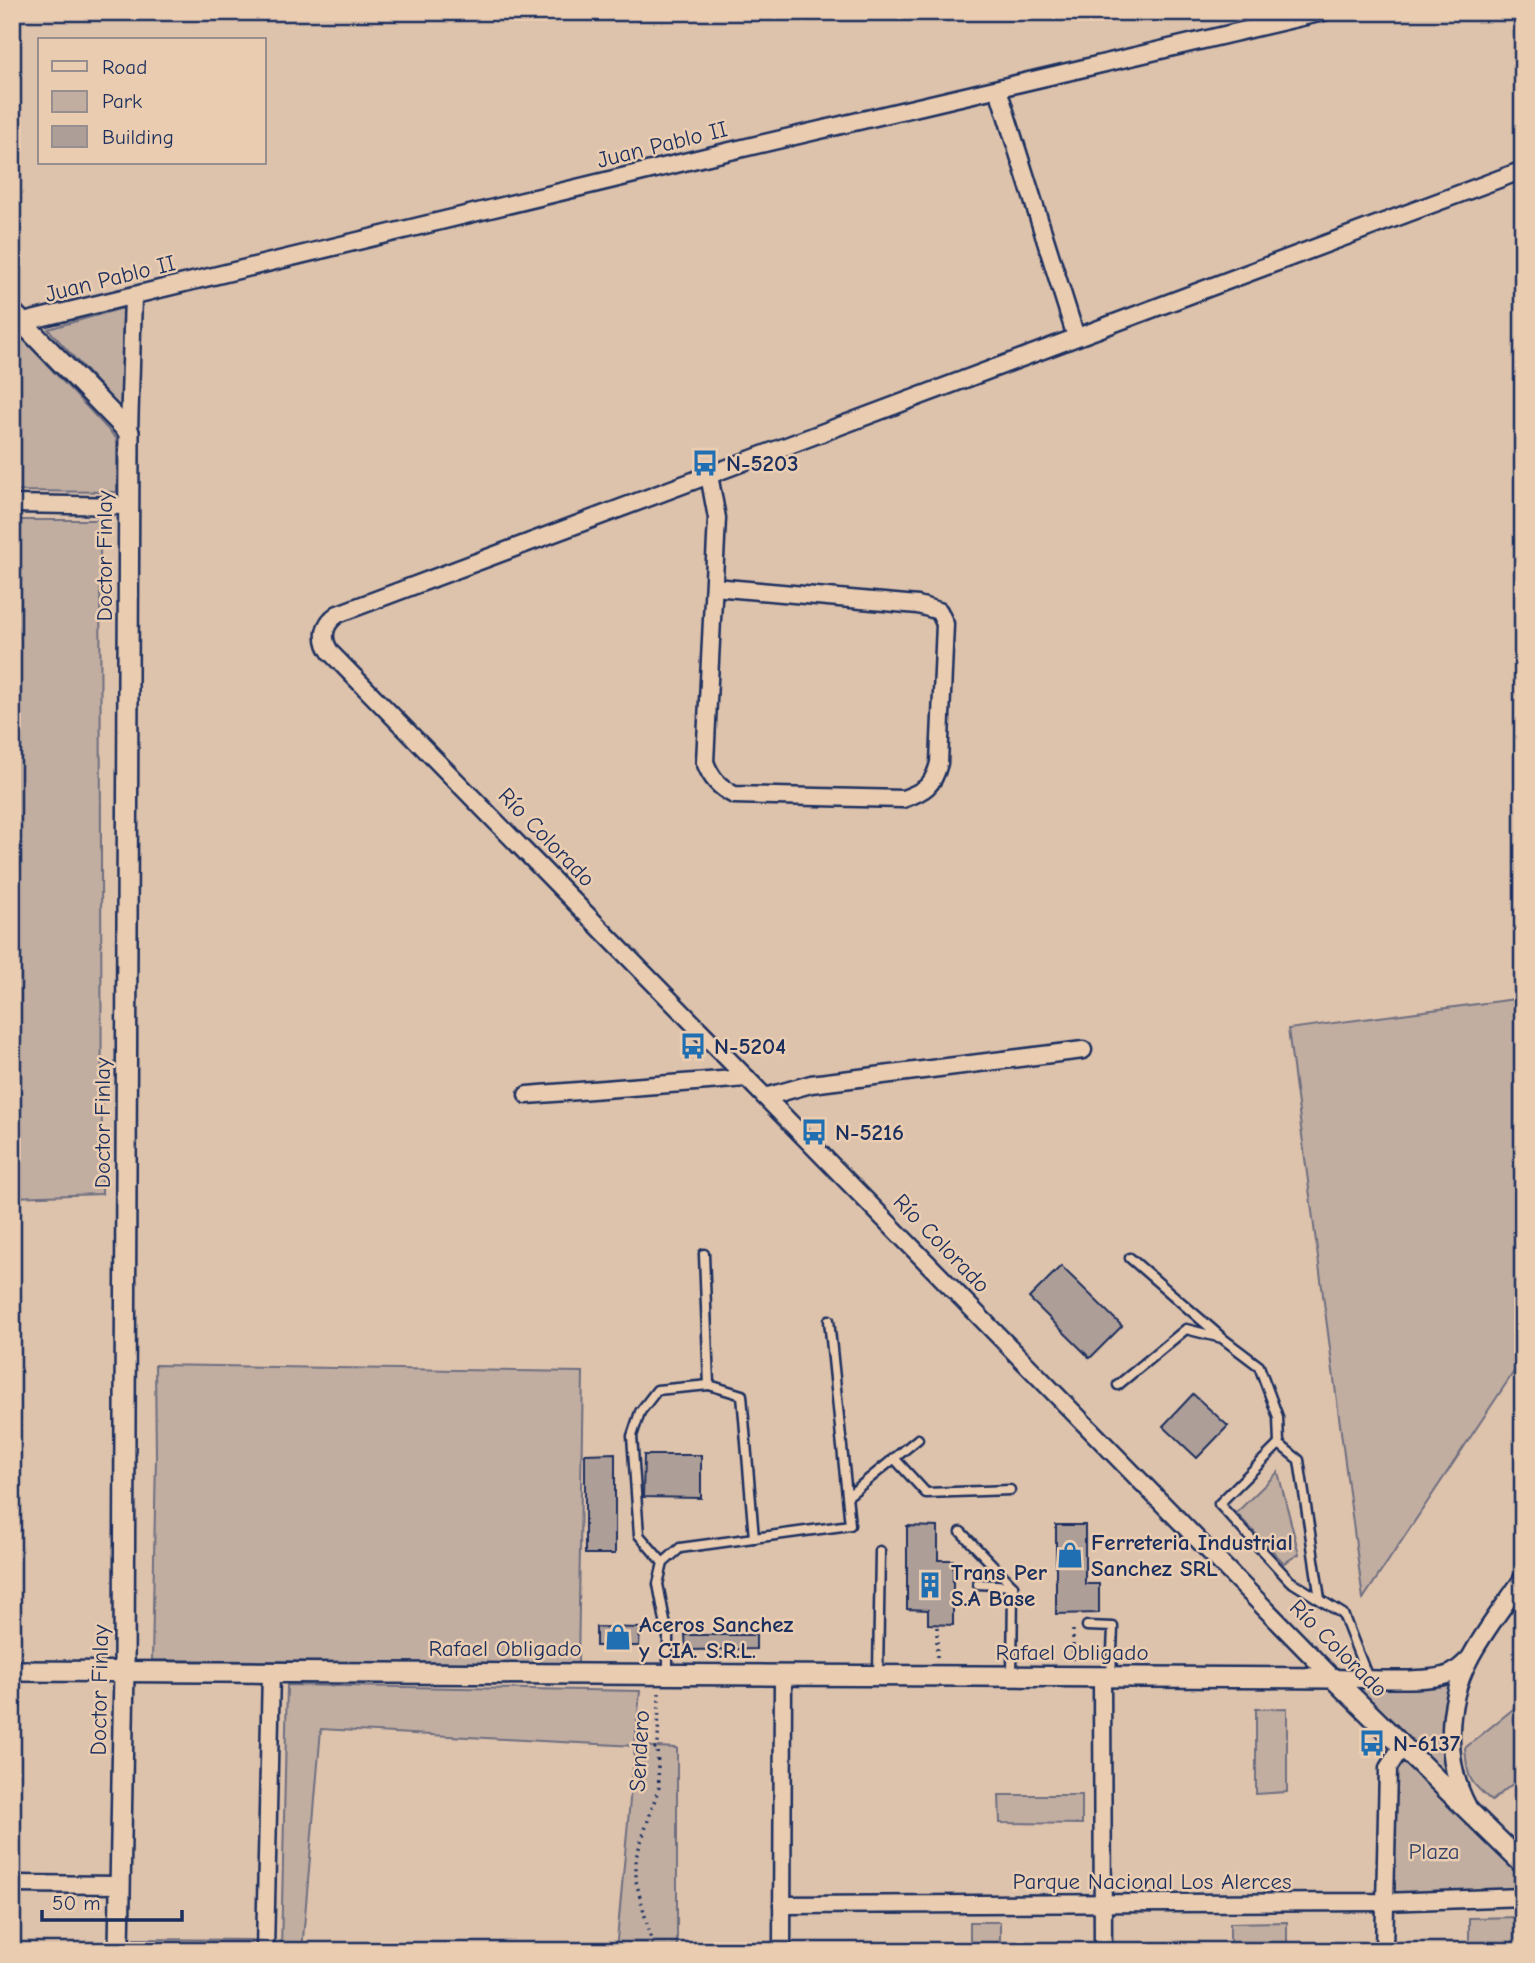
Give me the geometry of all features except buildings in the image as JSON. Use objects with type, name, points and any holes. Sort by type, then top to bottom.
[{"type":"street","name":"Juan Pablo II","points":[[16,320],[133,296],[695,159],[1323,12]]},
{"type":"street","points":[[998,89],[1076,337]]},
{"type":"street","points":[[713,587],[918,605],[939,611],[945,624],[939,763],[936,776],[923,792],[903,799],[734,795],[722,788],[710,775],[705,762],[713,587],[717,518],[709,475],[1523,170]]},
{"type":"street","name":"Doctor Finlay","points":[[120,1950],[124,1670],[128,506],[133,296]]},
{"type":"street","points":[[16,320],[129,432]]},
{"type":"street","name":"Río Colorado","points":[[709,475],[338,614],[330,620],[325,630],[326,643],[331,653],[1333,1678],[1523,1864]]},
{"type":"street","points":[[12,504],[128,506]]},
{"type":"street","points":[[765,1097],[811,1084],[1083,1050]]},
{"type":"street","points":[[527,1095],[747,1078]]},
{"type":"street","points":[[1473,1815],[1456,1779],[1451,1727],[1456,1699],[1469,1659],[1523,1578]]},
{"type":"street","points":[[1333,1678],[1441,1677],[1452,1673],[1469,1659]]},
{"type":"street","name":"Rafael Obligado","points":[[12,1671],[1333,1678]]},
{"type":"street","points":[[265,1951],[271,1671]]},
{"type":"street","points":[[782,1951],[783,1675]]},
{"type":"street","points":[[1103,1951],[1106,1677]]},
{"type":"street","points":[[1384,1951],[1388,1768],[1402,1746]]},
{"type":"street","points":[[12,1884],[121,1885]]},
{"type":"street","name":"Parque Nacional Los Alerces","points":[[782,1905],[1384,1902],[1523,1897]]},
{"type":"lane","points":[[704,1254],[709,1385]]},
{"type":"lane","points":[[1130,1258],[1222,1338],[1259,1366],[1278,1417],[1279,1444],[1219,1504],[1290,1581],[1343,1614],[1368,1678]]},
{"type":"lane","points":[[664,1674],[668,1637],[658,1584],[663,1563],[680,1548],[850,1525],[829,1320]]},
{"type":"lane","points":[[1118,1385],[1186,1329],[1222,1338]]},
{"type":"lane","points":[[663,1563],[639,1535],[632,1436],[640,1412],[657,1390],[709,1385],[742,1395],[754,1538]]},
{"type":"lane","points":[[848,1496],[918,1439]]},
{"type":"lane","points":[[1279,1444],[1299,1460],[1320,1599]]},
{"type":"lane","points":[[894,1458],[926,1493],[1010,1490]]},
{"type":"lane","points":[[961,1532],[1013,1586],[1012,1676]]},
{"type":"lane","points":[[878,1675],[880,1551]]},
{"type":"lane","points":[[978,1584],[1013,1586]]},
{"type":"lane","points":[[1087,1626],[1113,1626],[1106,1677]]},
{"type":"path","points":[[937,1624],[937,1675]]},
{"type":"path","points":[[1073,1626],[1073,1676]]},
{"type":"path","name":"Sendero","points":[[654,1951],[636,1881],[636,1857],[659,1787],[655,1748],[658,1746],[664,1674]]},
{"type":"green space","points":[[123,308],[121,409],[48,329]]},
{"type":"green space","points":[[23,339],[117,439],[117,492],[12,491],[12,341]]},
{"type":"green space","points":[[12,520],[100,520],[102,1194],[12,1197]]},
{"type":"green space","points":[[1523,998],[1523,1358],[1363,1599],[1288,1029]]},
{"type":"green space","points":[[155,1365],[583,1372],[578,1664],[152,1660]]},
{"type":"green space","points":[[1278,1472],[1299,1554],[1284,1563],[1236,1513]]},
{"type":"green space","name":"Plaza","points":[[1458,1676],[1450,1782],[1353,1685]]},
{"type":"green space","points":[[287,1685],[640,1691],[635,1746],[321,1729],[302,1951],[281,1951]]},
{"type":"green space","points":[[1523,1701],[1523,1775],[1492,1801],[1471,1779],[1465,1748]]},
{"type":"green space","points":[[1287,1708],[1287,1792],[1256,1794],[1256,1709]]},
{"type":"green space","points":[[635,1746],[677,1748],[677,1951],[616,1951]]},
{"type":"green space","name":"Plaza","points":[[1402,1757],[1523,1877],[1523,1891],[1391,1895],[1393,1768]]},
{"type":"green space","points":[[999,1795],[1082,1795],[1082,1824],[1000,1823]]},
{"type":"green space","points":[[1523,1917],[1523,1951],[1469,1951],[1469,1918]]},
{"type":"green space","points":[[970,1922],[1000,1922],[1000,1951],[970,1951]]},
{"type":"green space","points":[[1287,1922],[1287,1951],[1230,1951],[1230,1923]]},
{"type":"green space","points":[[135,1939],[251,1940],[251,1951],[147,1951]]},
{"type":"place","name":"N-5203","points":[[705,463]]},
{"type":"place","name":"N-5204","points":[[693,1046]]},
{"type":"place","name":"N-5216","points":[[814,1132]]},
{"type":"place","name":"Ferreteria Industrial Sanchez SRL","points":[[1070,1555]]},
{"type":"place","name":"Trans Per S.A Base","points":[[930,1585]]},
{"type":"place","name":"Aceros Sanchez y CIA. S.R.L.","points":[[618,1637]]},
{"type":"place","name":"N-6137","points":[[1372,1743]]}]
